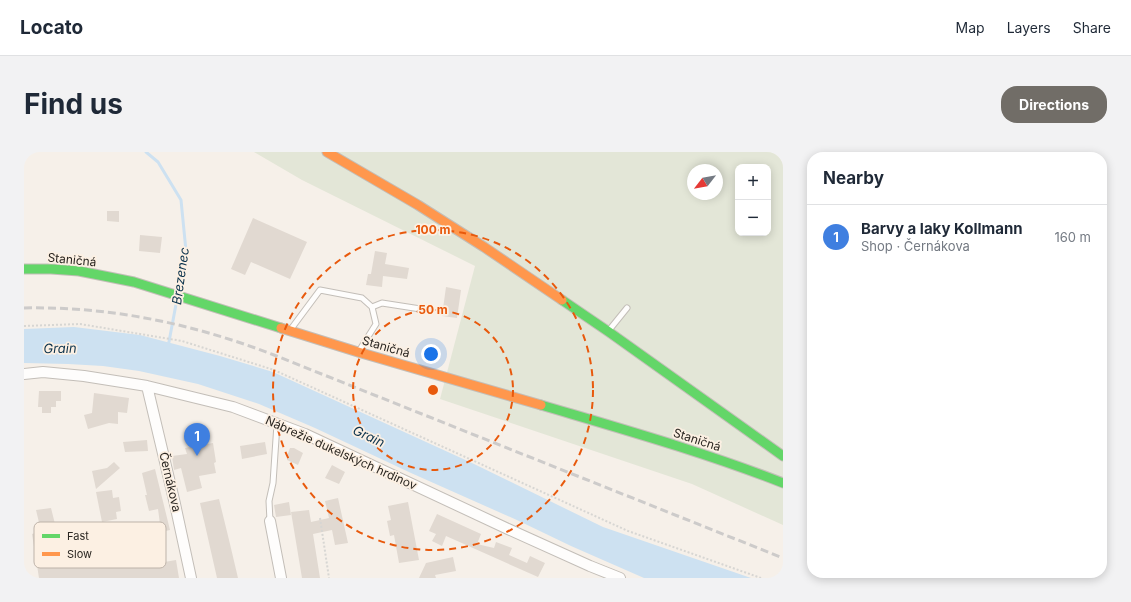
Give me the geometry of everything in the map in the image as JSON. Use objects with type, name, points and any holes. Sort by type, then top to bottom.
[{"type":"street","points":[[327,152],[455,228],[609,332],[783,456]]},
{"type":"street","name":"Staničná","points":[[24,270],[51,269],[79,271],[134,282],[358,352],[666,442],[750,470],[783,483]]},
{"type":"street","name":"Nábrežie dukelských hrdinov","points":[[24,374],[43,372],[84,376],[147,386],[234,407],[305,434],[508,529],[620,578]]},
{"type":"street","name":"Černákova","points":[[147,386],[191,578]]},
{"type":"street","points":[[270,521],[281,578]]},
{"type":"lane","points":[[290,331],[320,290],[362,298],[372,307],[376,324],[358,352]]},
{"type":"lane","points":[[372,307],[382,303],[427,310]]},
{"type":"lane","points":[[609,332],[627,308]]},
{"type":"lane","points":[[270,521],[269,502],[274,483],[277,424]]},
{"type":"path","points":[[24,326],[80,324],[182,341],[274,370],[628,531],[761,578]]},
{"type":"path","points":[[320,518],[329,578]]},
{"type":"shaded area","points":[[254,152],[783,152],[783,525],[692,484],[440,399],[475,266],[302,180]]},
{"type":"water","name":"Grain","points":[[74,327],[140,335],[220,356],[273,372],[472,463],[603,527],[751,578],[644,578],[259,404],[198,384],[139,371],[103,366],[24,363],[24,329]]},
{"type":"building","points":[[107,211],[119,211],[119,222],[107,221]]},
{"type":"building","points":[[253,218],[307,242],[290,279],[251,262],[245,275],[231,269]]},
{"type":"building","points":[[140,235],[162,237],[160,253],[139,251]]},
{"type":"building","points":[[375,251],[387,253],[385,264],[409,268],[407,279],[383,276],[382,287],[366,285],[368,274],[371,274]]},
{"type":"building","points":[[446,287],[461,290],[457,318],[442,316]]},
{"type":"building","points":[[39,391],[61,391],[61,401],[56,401],[56,407],[51,407],[51,413],[42,413],[42,407],[38,407]]},
{"type":"building","points":[[94,393],[129,398],[127,413],[118,412],[118,424],[109,423],[88,429],[84,415],[92,413]]},
{"type":"building","points":[[147,440],[148,451],[125,452],[123,442]]},
{"type":"building","points":[[265,442],[267,454],[242,459],[240,446]]},
{"type":"building","points":[[213,443],[216,473],[199,476],[202,488],[187,492],[181,468],[174,470],[172,456],[187,454],[185,448]]},
{"type":"building","points":[[290,448],[294,448],[303,453],[298,465],[287,460]]},
{"type":"building","points":[[114,462],[120,468],[96,489],[92,471],[107,468]]},
{"type":"building","points":[[332,465],[345,472],[339,484],[325,478]]},
{"type":"building","points":[[155,469],[170,530],[166,531],[166,522],[160,522],[158,509],[149,511],[142,473]]},
{"type":"building","points":[[112,490],[113,498],[119,497],[121,511],[116,512],[117,519],[102,522],[96,492]]},
{"type":"building","points":[[338,498],[348,543],[335,545],[332,530],[313,534],[320,578],[302,578],[291,512],[309,510],[311,522],[329,518],[325,501]]},
{"type":"building","points":[[219,499],[238,578],[217,578],[200,503]]},
{"type":"building","points":[[289,502],[291,515],[276,517],[274,505]]},
{"type":"building","points":[[408,502],[419,560],[399,563],[394,535],[390,536],[387,521],[391,520],[388,506]]},
{"type":"building","points":[[51,508],[54,522],[39,522],[36,510]]},
{"type":"building","points":[[437,514],[481,534],[477,544],[494,548],[496,542],[512,548],[509,555],[527,563],[530,556],[545,563],[538,577],[446,536],[442,546],[432,541],[436,534],[429,531]]},
{"type":"building","points":[[34,533],[34,547],[32,534]]},
{"type":"building","points":[[453,557],[456,571],[435,575],[436,578],[419,578],[426,563]]},
{"type":"building","points":[[176,560],[179,578],[39,578],[37,568],[166,568],[166,562]]},
{"type":"waterway","name":"Brezenec","points":[[146,152],[158,162],[181,200],[186,251],[178,291]]},
{"type":"waterway","name":"Brezenec","points":[[168,347],[177,299]]},
{"type":"railway","points":[[24,308],[88,310],[151,319],[213,334],[244,344],[783,558]]},
{"type":"traffic: fast","points":[[24,269],[79,271],[134,282],[281,328]]},
{"type":"traffic: fast","points":[[562,300],[783,456]]},
{"type":"traffic: fast","points":[[541,405],[693,451],[783,483]]},
{"type":"traffic: slow","points":[[327,152],[418,205],[484,247],[562,300]]},
{"type":"traffic: slow","points":[[281,328],[541,405]]},
{"type":"place","name":"Barvy a laky Kollmann","points":[[197,456]]}]
